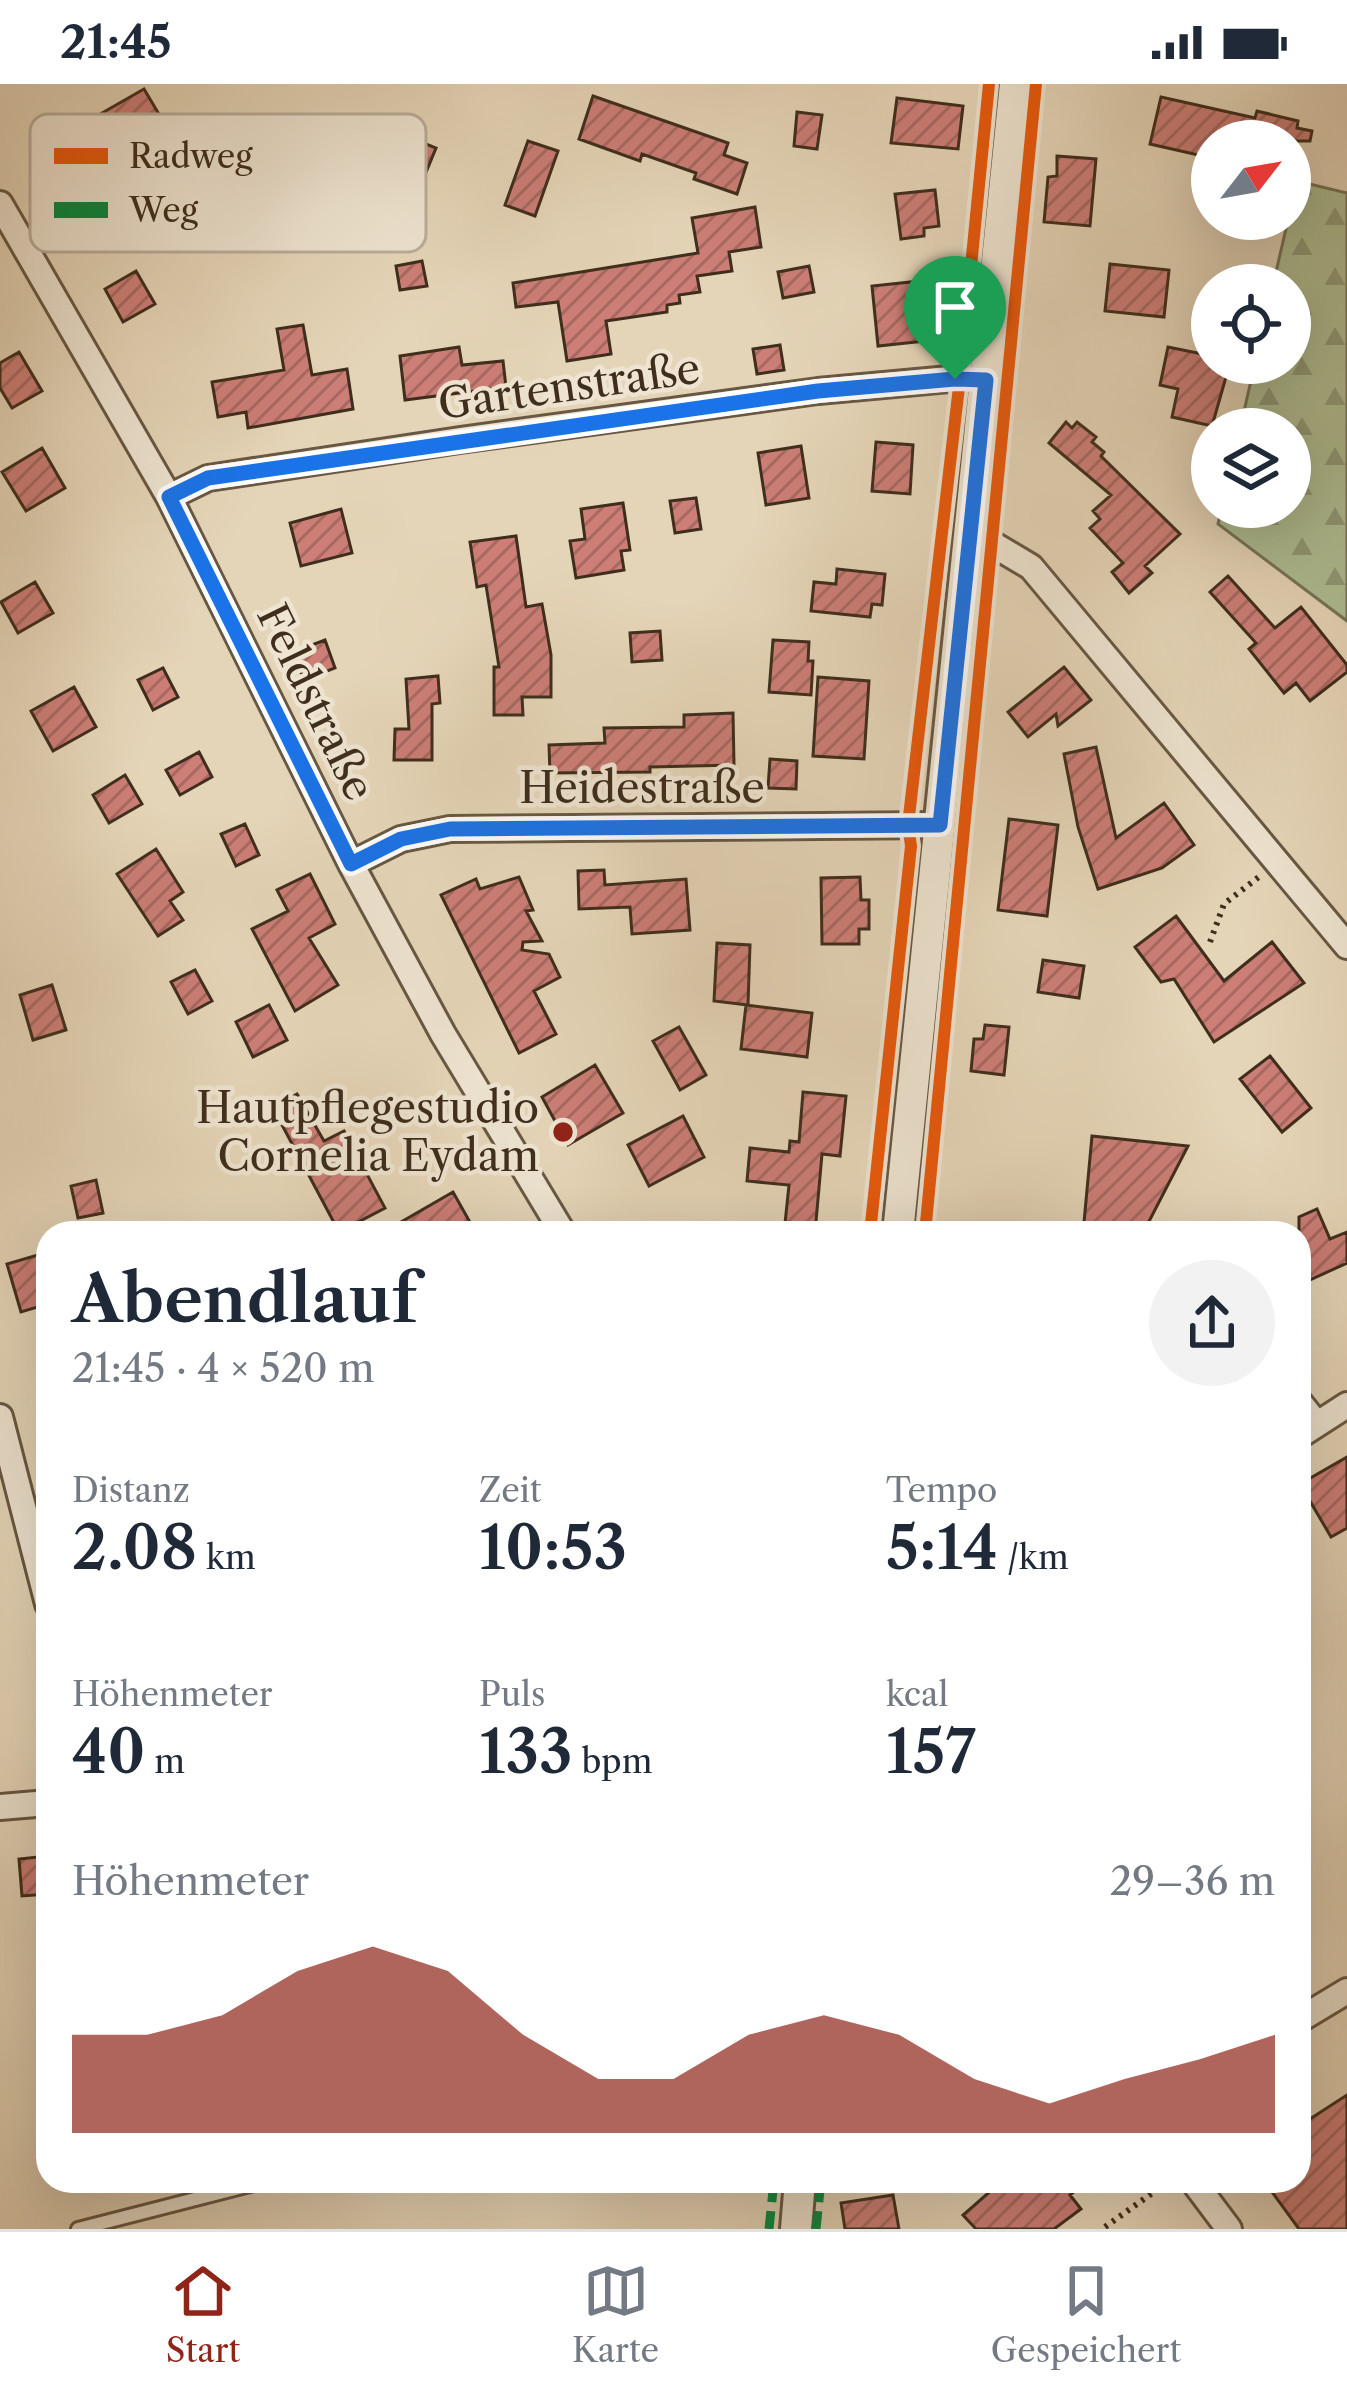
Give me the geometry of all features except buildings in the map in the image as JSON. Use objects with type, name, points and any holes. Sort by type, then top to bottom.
[{"type":"street","points":[[899,1221],[1015,84]]},
{"type":"street","name":"Feldstraße","points":[[0,204],[169,497],[351,864],[443,1034],[556,1221]]},
{"type":"street","name":"Gartenstraße","points":[[169,497],[208,478],[437,443],[818,391],[960,378],[986,380]]},
{"type":"street","points":[[970,538],[989,542],[1031,566],[1347,946]]},
{"type":"street","name":"Heidestraße","points":[[351,864],[401,839],[450,829],[940,825]]},
{"type":"street","points":[[1311,1428],[1347,1405]]},
{"type":"street","points":[[0,1417],[36,1557]]},
{"type":"street","points":[[0,1807],[36,1804]]},
{"type":"street","points":[[1311,2012],[1347,1990]]},
{"type":"street","points":[[796,2229],[799,2193]]},
{"type":"street","points":[[1202,2193],[1229,2229]]},
{"type":"lane","points":[[1311,1407],[1322,1421]]},
{"type":"lane","points":[[78,2229],[219,2193]]},
{"type":"path","points":[[1210,941],[1224,904],[1277,863]]},
{"type":"path","points":[[1105,2227],[1152,2193]]},
{"type":"green space","points":[[1311,184],[1347,193],[1347,621],[1223,528],[1311,528],[1311,408],[1245,408],[1250,384],[1311,384],[1311,264],[1278,264],[1283,240],[1311,240]]},
{"type":"marked path","points":[[769,2229],[773,2193]]},
{"type":"marked path","points":[[816,2229],[820,2193]]},
{"type":"cycle path","points":[[871,1221],[911,846],[908,825],[989,84]]},
{"type":"cycle path","points":[[926,1221],[1036,84]]},
{"type":"place","name":"Hautpflegestudio Cornelia Eydam","points":[[563,1132]]},
{"type":"route","points":[[955,379],[986,380],[940,825],[450,829],[401,839],[351,864],[169,497],[208,478],[460,440],[818,391],[955,379]]}]
